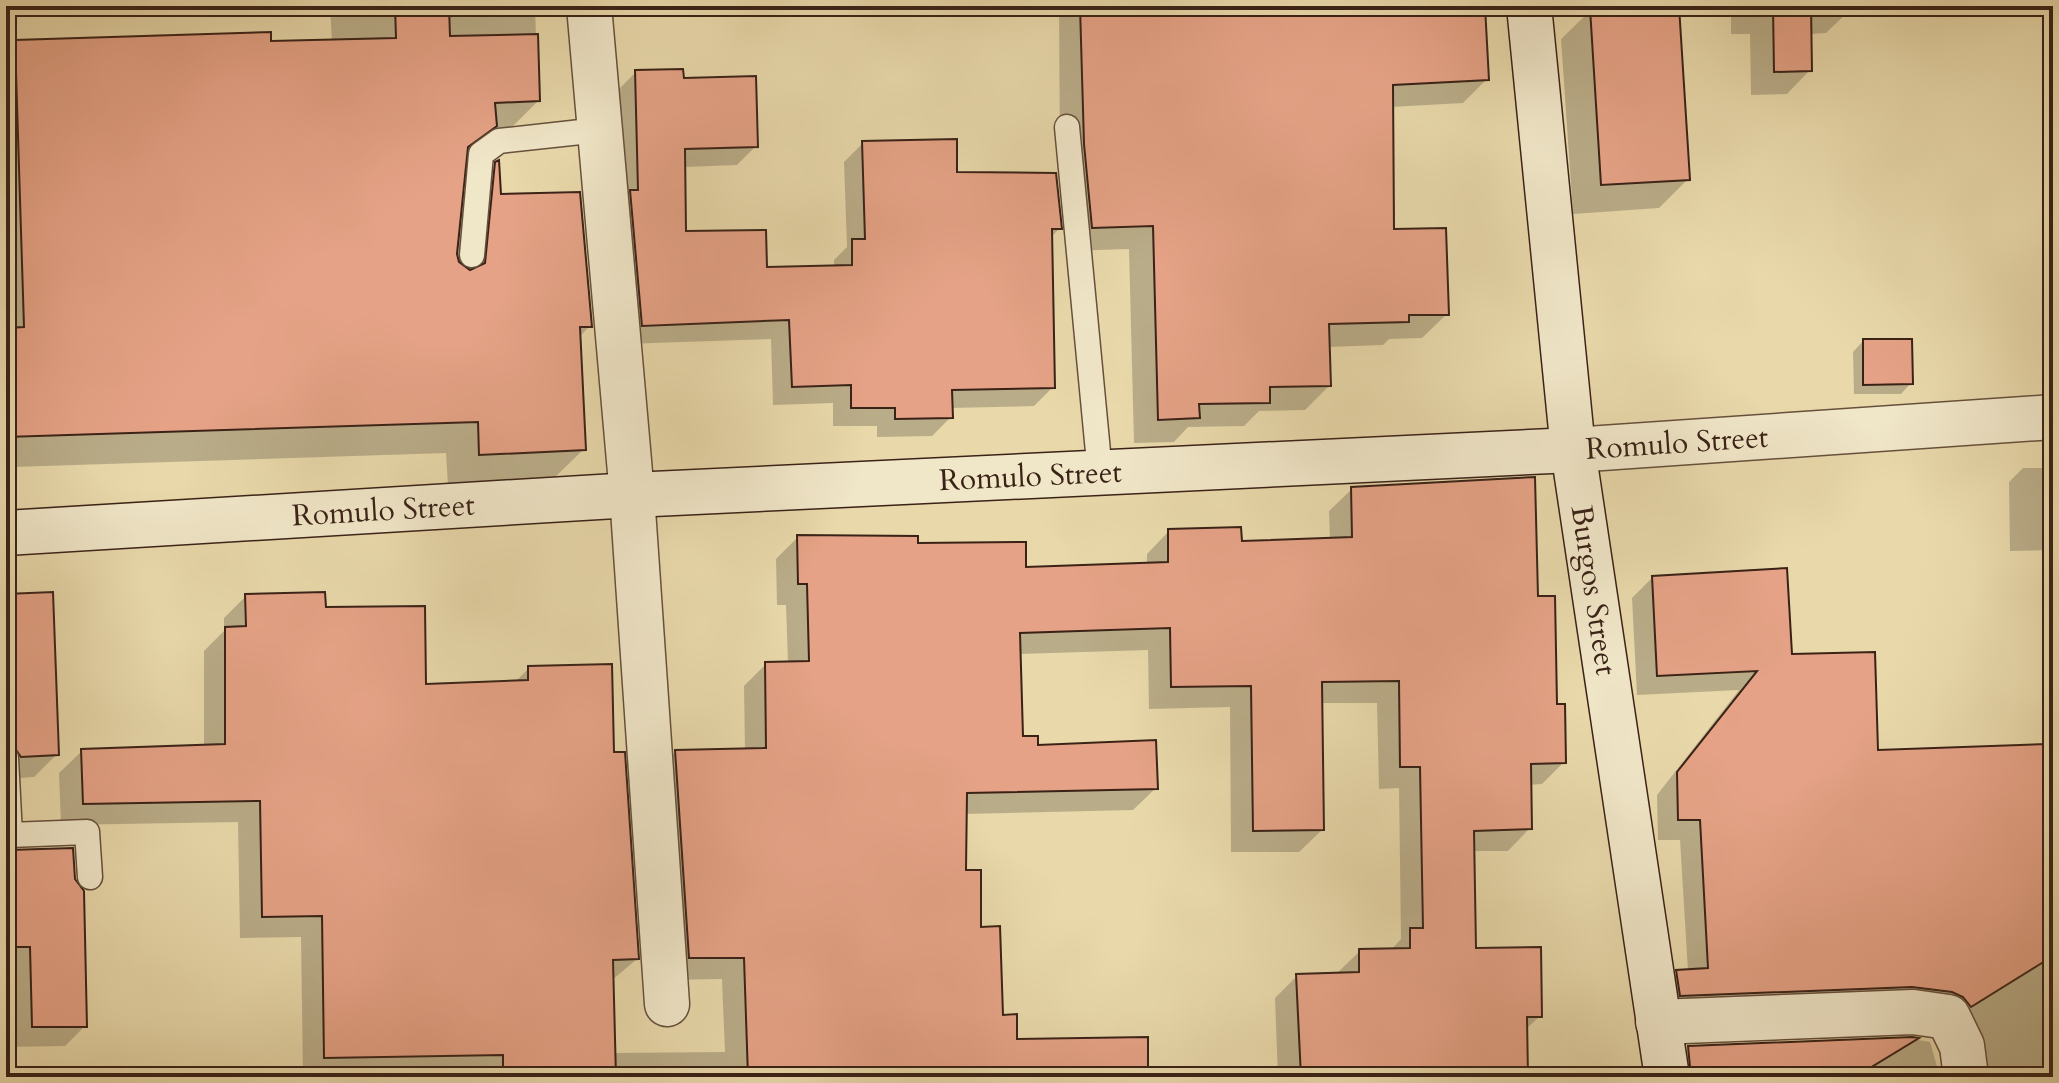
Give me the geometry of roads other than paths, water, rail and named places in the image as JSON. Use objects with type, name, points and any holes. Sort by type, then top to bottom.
[{"type":"street","points":[[589,6],[632,495],[667,1004]]},
{"type":"street","name":"Burgos Street","points":[[1529,6],[1573,450],[1667,1077]]},
{"type":"street","name":"Romulo Street","points":[[6,533],[632,495],[1573,450],[2053,417]]},
{"type":"street","points":[[1658,1022],[1913,1012],[1948,1017],[1962,1046],[1966,1077]]},
{"type":"lane","points":[[1067,127],[1100,473]]},
{"type":"lane","points":[[472,255],[481,154],[499,141],[599,130]]},
{"type":"lane","points":[[6,758],[10,835],[87,832],[90,877]]}]
